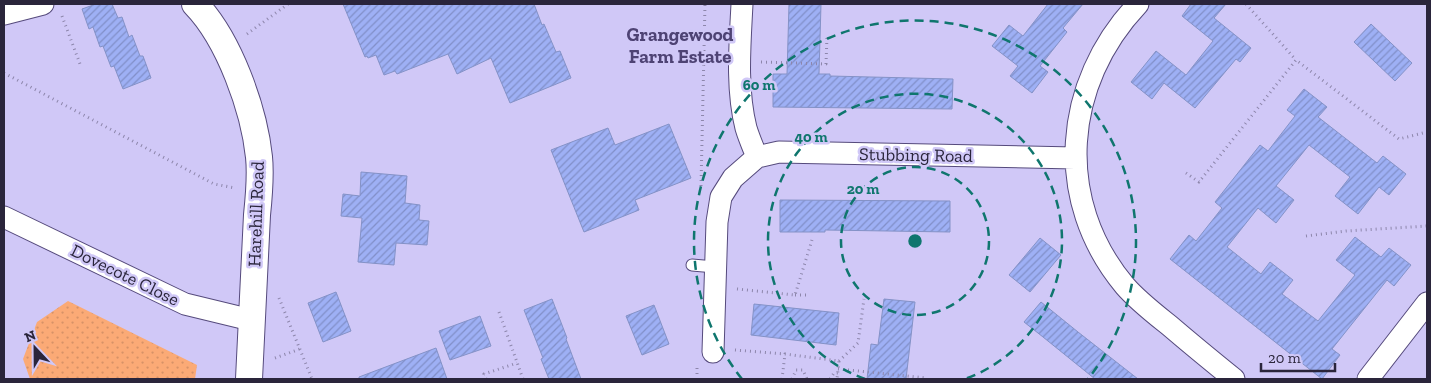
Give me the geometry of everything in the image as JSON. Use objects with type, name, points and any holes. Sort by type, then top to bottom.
[{"type":"street","name":"Harehill Road","points":[[195,4],[204,13],[226,50],[246,98],[254,126],[259,158],[259,192],[248,379]]},
{"type":"street","points":[[742,4],[741,95],[746,128],[757,157]]},
{"type":"street","points":[[1138,4],[1127,15],[1107,44],[1087,85],[1078,120],[1075,158],[1078,187],[1087,222],[1099,248],[1125,286],[1147,308],[1234,379]]},
{"type":"street","points":[[4,14],[51,8]]},
{"type":"street","name":"Stubbing Road","points":[[713,350],[714,277],[717,222],[721,197],[733,178],[757,157],[779,152],[1075,158]]},
{"type":"street","name":"Dovecote Close","points":[[4,217],[186,304],[251,320]]},
{"type":"street","points":[[1368,379],[1427,302]]},
{"type":"lane","points":[[692,265],[714,277]]},
{"type":"path","points":[[226,50],[288,4]]},
{"type":"path","points":[[701,191],[705,4]]},
{"type":"path","points":[[1246,4],[1296,60],[1399,139],[1427,132]]},
{"type":"path","points":[[51,8],[80,64]]},
{"type":"path","points":[[740,61],[826,64],[828,36]]},
{"type":"path","points":[[1186,173],[1199,182],[1296,60]]},
{"type":"path","points":[[4,73],[214,184],[259,192]]},
{"type":"path","points":[[1306,236],[1346,230],[1427,226]]},
{"type":"path","points":[[795,294],[812,240]]},
{"type":"path","points":[[714,277],[795,294],[810,295]]},
{"type":"path","points":[[251,320],[280,298],[312,379]]},
{"type":"path","points":[[837,379],[839,361],[858,343],[864,300]]},
{"type":"path","points":[[499,312],[523,379]]},
{"type":"path","points":[[713,350],[785,354],[839,361]]},
{"type":"path","points":[[782,379],[785,354]]},
{"type":"path","points":[[486,379],[484,374],[517,363]]},
{"type":"path","points":[[792,379],[796,370],[803,370],[807,379]]},
{"type":"path","points":[[830,379],[838,371],[927,378]]},
{"type":"shaded area","points":[[68,301],[197,365],[195,379],[30,379],[23,359],[37,322]]},
{"type":"building","points":[[96,4],[112,4],[118,18],[122,17],[129,37],[132,35],[140,56],[143,56],[151,78],[123,89],[114,66],[111,67],[103,46],[100,47],[93,27],[89,29],[82,9]]},
{"type":"building","points":[[343,4],[534,4],[556,52],[560,51],[571,78],[510,103],[491,58],[457,74],[448,54],[397,74],[395,71],[384,75],[376,55],[368,58],[367,56],[365,57]]},
{"type":"building","points":[[789,4],[821,4],[819,74],[830,74],[830,76],[953,79],[952,109],[773,107],[773,74],[787,74]]},
{"type":"building","points":[[1048,4],[1083,4],[1063,28],[1067,32],[1040,66],[1048,72],[1032,93],[1010,76],[1018,66],[992,46],[1009,25],[1023,36]]},
{"type":"building","points":[[1191,4],[1226,4],[1214,18],[1251,48],[1240,62],[1236,59],[1195,108],[1164,83],[1152,99],[1131,82],[1156,51],[1186,75],[1213,41],[1182,16]]},
{"type":"building","points":[[1371,24],[1412,63],[1395,81],[1354,42]]},
{"type":"building","points":[[1304,89],[1327,107],[1318,117],[1377,163],[1383,156],[1406,174],[1389,195],[1379,187],[1358,214],[1335,196],[1350,177],[1309,145],[1276,186],[1294,200],[1276,223],[1258,208],[1227,247],[1261,274],[1270,262],[1293,280],[1282,294],[1318,321],[1355,275],[1336,260],[1355,237],[1381,257],[1389,248],[1411,265],[1394,286],[1387,280],[1332,349],[1340,355],[1322,379],[1170,259],[1189,235],[1196,241],[1222,208],[1215,202],[1260,145],[1268,151],[1295,116],[1287,110]]},
{"type":"building","points":[[669,124],[691,178],[635,200],[639,210],[584,232],[551,150],[608,128],[615,145]]},
{"type":"building","points":[[361,172],[407,176],[405,203],[420,205],[419,220],[429,221],[427,245],[396,243],[394,265],[358,262],[362,218],[341,216],[343,194],[360,196]]},
{"type":"building","points":[[780,200],[950,201],[950,232],[825,230],[825,232],[780,232]]},
{"type":"building","points":[[1040,238],[1061,255],[1030,292],[1009,275]]},
{"type":"building","points":[[336,292],[351,331],[323,342],[308,303]]},
{"type":"building","points":[[552,299],[581,379],[549,379],[541,359],[543,358],[524,310]]},
{"type":"building","points":[[884,299],[915,302],[906,379],[867,379],[871,344],[878,345]]},
{"type":"building","points":[[1041,302],[1138,379],[1095,379],[1024,322]]},
{"type":"building","points":[[754,304],[839,313],[836,345],[751,335]]},
{"type":"building","points":[[654,305],[669,344],[642,355],[626,316]]},
{"type":"building","points":[[480,316],[491,346],[450,360],[439,331]]},
{"type":"building","points":[[436,348],[447,379],[359,379],[359,377]]},
{"type":"district","name":"Grangewood Farm Estate","points":[[680,45]]}]
